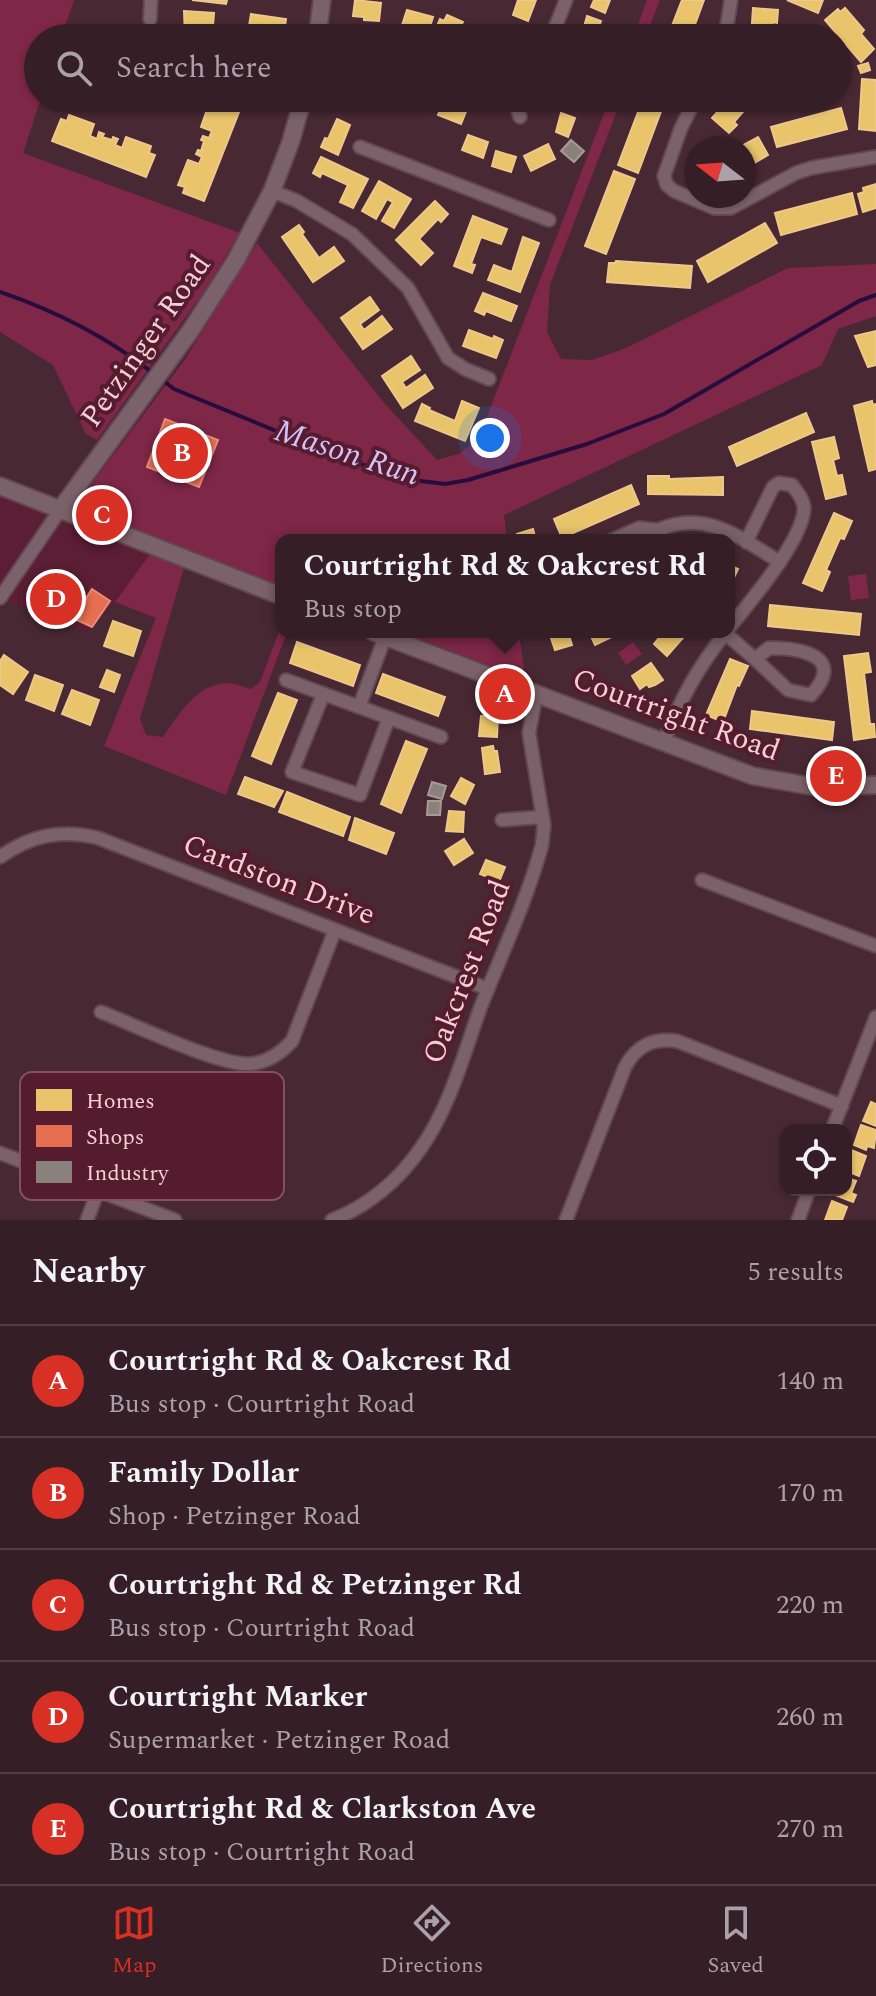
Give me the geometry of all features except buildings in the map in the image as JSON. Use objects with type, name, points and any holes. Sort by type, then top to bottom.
[{"type":"street","points":[[150,19],[151,0]]},
{"type":"street","points":[[320,24],[322,0]]},
{"type":"street","points":[[557,24],[566,0]]},
{"type":"street","points":[[727,24],[731,0]]},
{"type":"street","name":"Petzinger Road","points":[[0,598],[214,296],[272,191],[299,112]]},
{"type":"street","points":[[518,112],[520,117]]},
{"type":"street","points":[[689,112],[664,176],[667,185],[674,191],[714,208],[722,209],[746,200],[796,173],[827,164],[876,157]]},
{"type":"street","points":[[360,147],[549,220]]},
{"type":"street","points":[[272,191],[297,201],[352,234],[408,288],[448,358],[489,379]]},
{"type":"street","points":[[735,621],[780,562],[804,510],[803,500],[792,485],[786,482],[773,487],[746,542]]},
{"type":"street","points":[[0,486],[275,594]]},
{"type":"street","points":[[661,534],[672,524],[693,521],[714,525],[731,534]]},
{"type":"street","points":[[626,534],[639,528],[657,534]]},
{"type":"street","points":[[735,536],[780,562]]},
{"type":"street","points":[[359,707],[378,638]]},
{"type":"street","name":"Courtright Road","points":[[389,638],[733,770],[774,782],[816,787],[876,785]]},
{"type":"street","points":[[663,743],[699,666],[721,638]]},
{"type":"street","points":[[734,638],[755,659],[788,690],[811,695],[819,687],[822,667],[811,652],[769,648],[755,659]]},
{"type":"street","points":[[286,680],[441,737]]},
{"type":"street","points":[[323,695],[292,772],[360,795],[388,720]]},
{"type":"street","name":"Oakcrest Road","points":[[332,1220],[376,1196],[421,1148],[441,1110],[537,864],[542,845],[542,817],[529,733],[536,695]]},
{"type":"street","points":[[502,820],[542,817]]},
{"type":"street","name":"Cardston Drive","points":[[0,857],[32,839],[48,834],[65,832],[98,838],[488,989]]},
{"type":"street","points":[[702,880],[876,946]]},
{"type":"street","points":[[101,1012],[225,1060],[249,1064],[272,1058],[286,1047],[296,1033],[335,930]]},
{"type":"street","points":[[834,1124],[876,1017]]},
{"type":"street","points":[[566,1220],[625,1067],[645,1044],[677,1041],[842,1106]]},
{"type":"street","points":[[0,1153],[20,1161]]},
{"type":"street","points":[[798,1220],[807,1196]]},
{"type":"street","points":[[87,1220],[95,1200]]},
{"type":"street","points":[[122,1200],[175,1220]]},
{"type":"shaded area","points":[[0,0],[74,0],[66,24],[24,24],[24,112],[36,112],[23,153],[240,233],[203,293],[97,440],[86,434],[53,365],[0,332]]},
{"type":"shaded area","points":[[647,0],[660,0],[651,24],[638,24]]},
{"type":"shaded area","points":[[605,112],[617,112],[550,285],[547,332],[561,359],[592,360],[626,348],[788,268],[876,264],[876,316],[838,329],[822,365],[504,515],[506,534],[275,534],[275,587],[93,514],[87,504],[87,490],[186,358],[257,243],[385,404],[437,460],[458,454],[478,440]]},
{"type":"shaded area","points":[[0,495],[150,554],[115,602],[86,633],[0,597]]},
{"type":"shaded area","points":[[150,554],[184,568],[140,719],[146,735],[163,737],[189,702],[205,689],[226,683],[251,689],[260,682],[276,638],[285,638],[226,795],[104,746],[156,618],[115,602]]},
{"type":"shaded area","points":[[866,574],[869,598],[851,600],[848,576]]},
{"type":"shaded area","points":[[417,638],[520,638],[525,679]]},
{"type":"shaded area","points":[[633,642],[642,654],[626,665],[618,653]]},
{"type":"waterway","name":"Mason Run","points":[[0,292],[80,326],[153,373]]},
{"type":"waterway","name":"Mason Run","points":[[160,378],[174,389],[347,460],[413,480],[445,484],[587,444],[664,414],[859,301],[876,295]]},
{"type":"place","name":"Family Dollar","points":[[182,453]]},
{"type":"place","name":"Courtright Rd & Petzinger Rd","points":[[102,515]]},
{"type":"place","name":"Courtright Marker","points":[[56,599]]},
{"type":"place","name":"Courtright Rd & Oakcrest Rd","points":[[505,694]]},
{"type":"place","name":"Courtright Rd & Clarkston Ave","points":[[836,776]]}]
